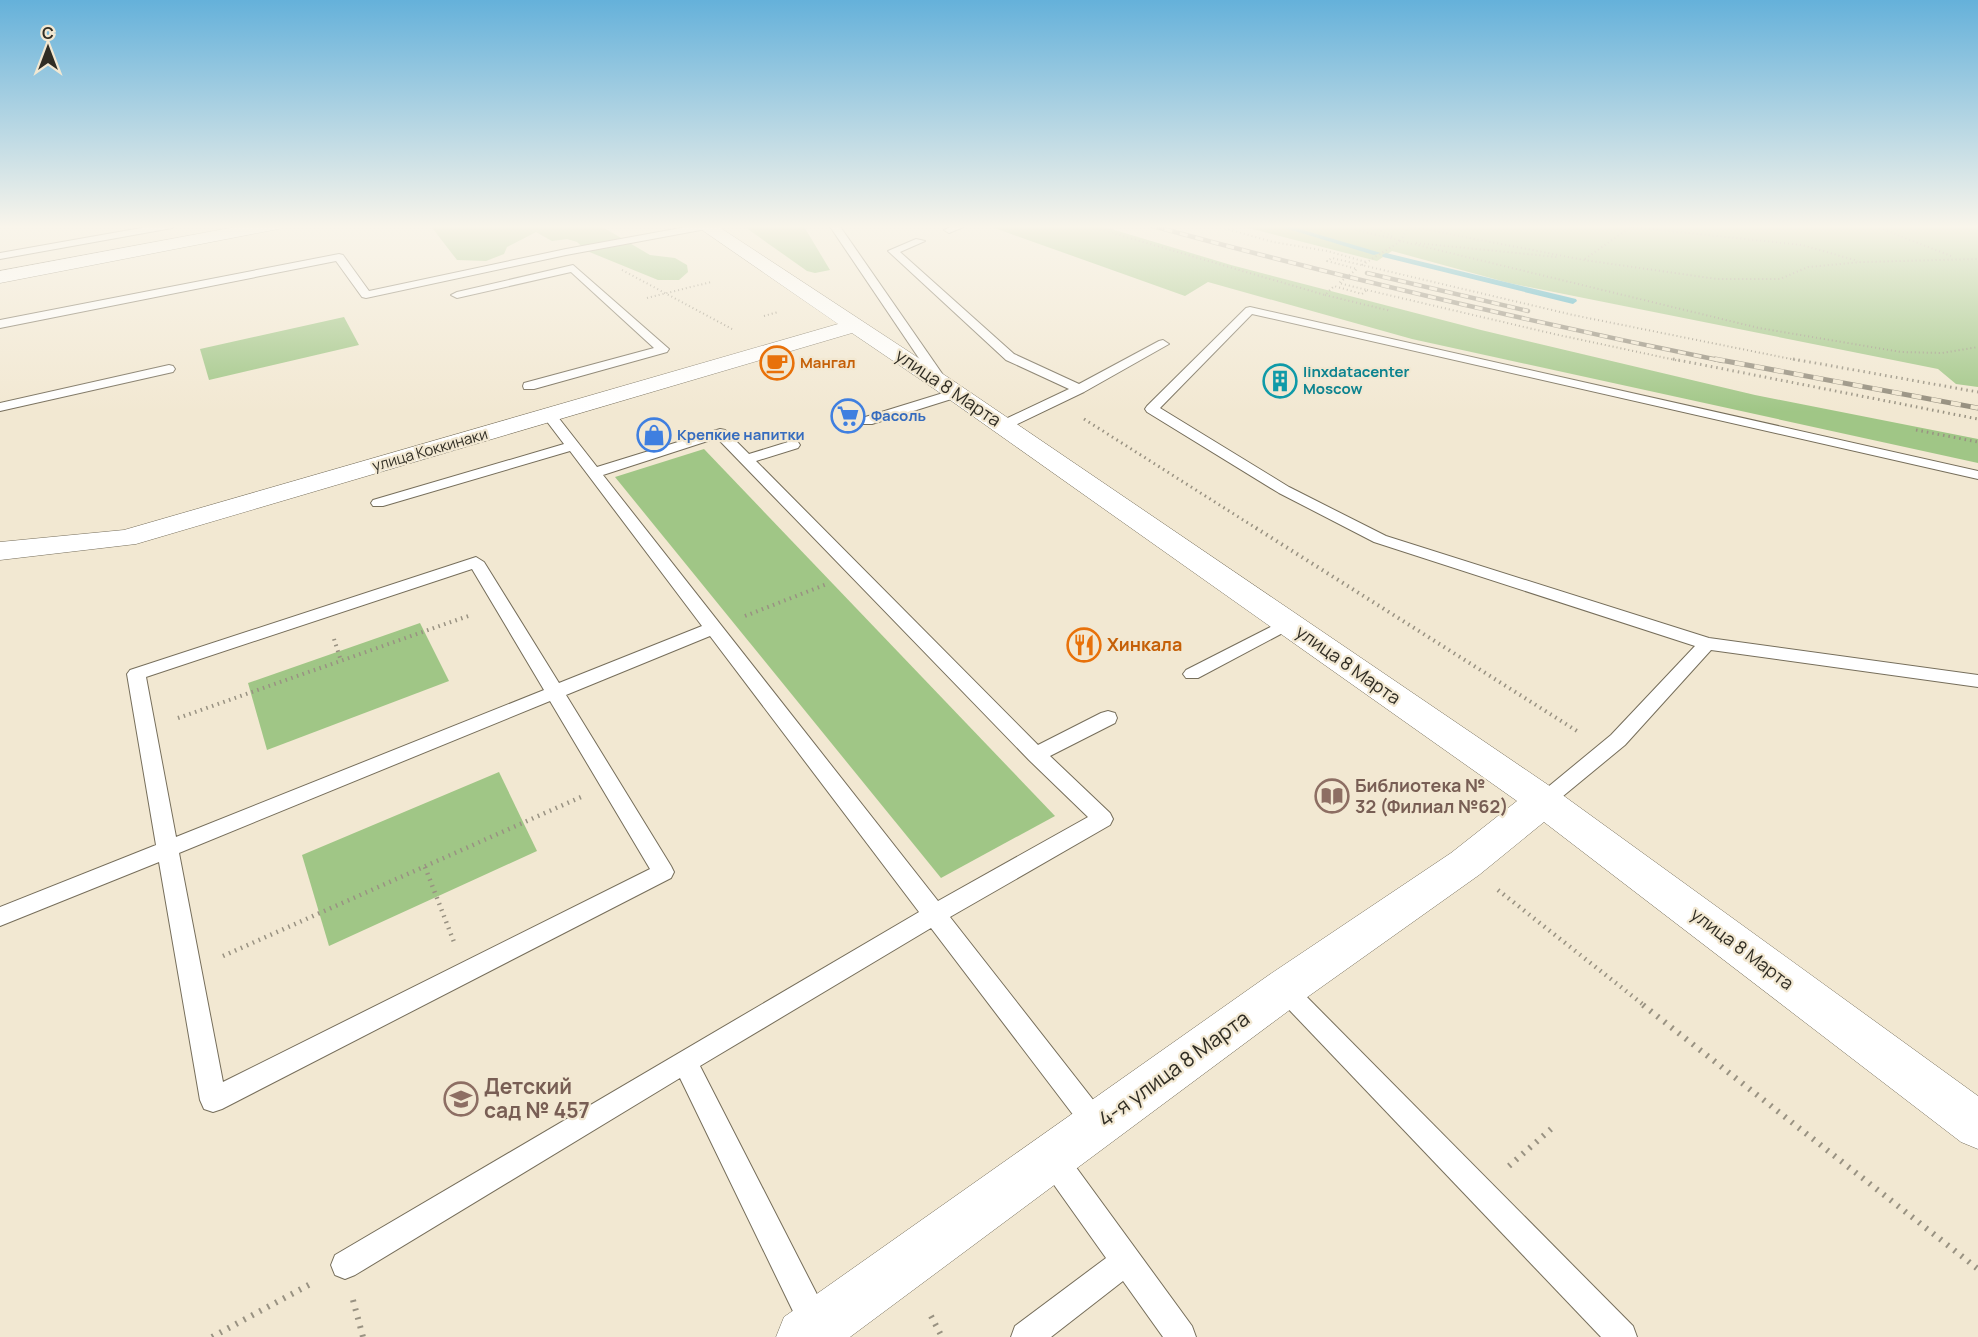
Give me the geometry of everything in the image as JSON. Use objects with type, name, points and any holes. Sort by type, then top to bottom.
[{"type":"street","name":"улица 8 Марта","points":[[799,287],[950,389],[1544,801],[1978,1125]]},
{"type":"street","name":"улица Коккинаки","points":[[0,551],[126,538],[856,325]]},
{"type":"street","name":"4-я улица 8 Марта","points":[[811,1332],[1284,989],[1465,864],[1544,801]]},
{"type":"lane","points":[[0,324],[185,287]]},
{"type":"lane","points":[[361,287],[366,295],[402,287]]},
{"type":"lane","points":[[457,295],[490,287]]},
{"type":"lane","points":[[529,386],[663,349],[595,287]]},
{"type":"lane","points":[[867,421],[950,389],[878,287]]},
{"type":"lane","points":[[933,287],[1010,357],[1079,389]]},
{"type":"lane","points":[[1978,475],[1250,310],[1152,410],[1284,490],[1380,540],[1707,644],[1978,681]]},
{"type":"lane","points":[[1002,426],[1079,389],[1163,344]]},
{"type":"lane","points":[[0,407],[169,369]]},
{"type":"lane","points":[[549,415],[1097,1126]]},
{"type":"lane","points":[[345,1265],[934,915],[1103,819],[1036,755],[720,433],[594,473]]},
{"type":"lane","points":[[746,459],[793,445]]},
{"type":"lane","points":[[378,503],[573,446]]},
{"type":"lane","points":[[476,562],[501,605],[663,872],[213,1100],[136,674],[476,562]]},
{"type":"lane","points":[[1192,674],[1288,623]]},
{"type":"lane","points":[[0,916],[713,628]]},
{"type":"lane","points":[[1544,801],[1618,740],[1707,644]]},
{"type":"lane","points":[[1036,755],[1108,718]]},
{"type":"lane","points":[[1284,989],[1622,1337]]},
{"type":"lane","points":[[685,1062],[811,1332]]},
{"type":"lane","points":[[1052,1158],[1181,1337]]},
{"type":"lane","points":[[1026,1337],[1126,1260]]},
{"type":"path","points":[[655,287],[735,330]]},
{"type":"path","points":[[645,298],[689,287]]},
{"type":"path","points":[[1299,287],[1325,295],[1333,287]]},
{"type":"path","points":[[1339,287],[1362,294],[1367,290]]},
{"type":"path","points":[[1357,287],[1728,371],[1978,419]]},
{"type":"path","points":[[1454,287],[1593,320],[1848,370],[1978,392]]},
{"type":"path","points":[[1592,287],[1759,328],[1901,352],[1942,353],[1978,347]]},
{"type":"path","points":[[1054,401],[1606,749]]},
{"type":"path","points":[[713,628],[857,573]]},
{"type":"path","points":[[146,729],[501,605]]},
{"type":"path","points":[[190,972],[610,785]]},
{"type":"path","points":[[425,867],[466,972]]},
{"type":"path","points":[[1498,890],[1978,1269]]},
{"type":"path","points":[[1480,1191],[1551,1129]]},
{"type":"path","points":[[212,1337],[345,1265]]},
{"type":"path","points":[[932,1316],[942,1337]]},
{"type":"green space","points":[[1161,287],[1199,287],[1185,296]]},
{"type":"green space","points":[[1227,287],[1317,287],[1481,330],[1755,395],[1978,439],[1978,463],[1412,339]]},
{"type":"green space","points":[[1531,287],[1978,287],[1978,387],[1956,384],[1938,369]]},
{"type":"green space","points":[[344,317],[359,345],[209,380],[200,349]]},
{"type":"green space","points":[[704,449],[1055,816],[941,878],[615,477]]},
{"type":"green space","points":[[420,623],[449,681],[267,750],[248,683]]},
{"type":"green space","points":[[499,772],[537,851],[329,946],[302,855]]},
{"type":"waterway","points":[[1518,287],[1573,301]]},
{"type":"railway","points":[[1392,287],[1579,331],[1723,361]]},
{"type":"railway","points":[[1428,287],[1528,311]]},
{"type":"railway","points":[[1715,359],[1978,408]]},
{"type":"place","name":"Мангал","points":[[777,363]]},
{"type":"place","name":"linxdatacenter Moscow","points":[[1280,381]]},
{"type":"place","name":"Фасоль","points":[[848,416]]},
{"type":"place","name":"Крепкие напитки","points":[[654,435]]},
{"type":"place","name":"Хинкала","points":[[1084,645]]},
{"type":"place","name":"Библиотека № 32 (Филиал №62)","points":[[1332,796]]},
{"type":"place","name":"Детский сад № 457","points":[[461,1099]]}]
